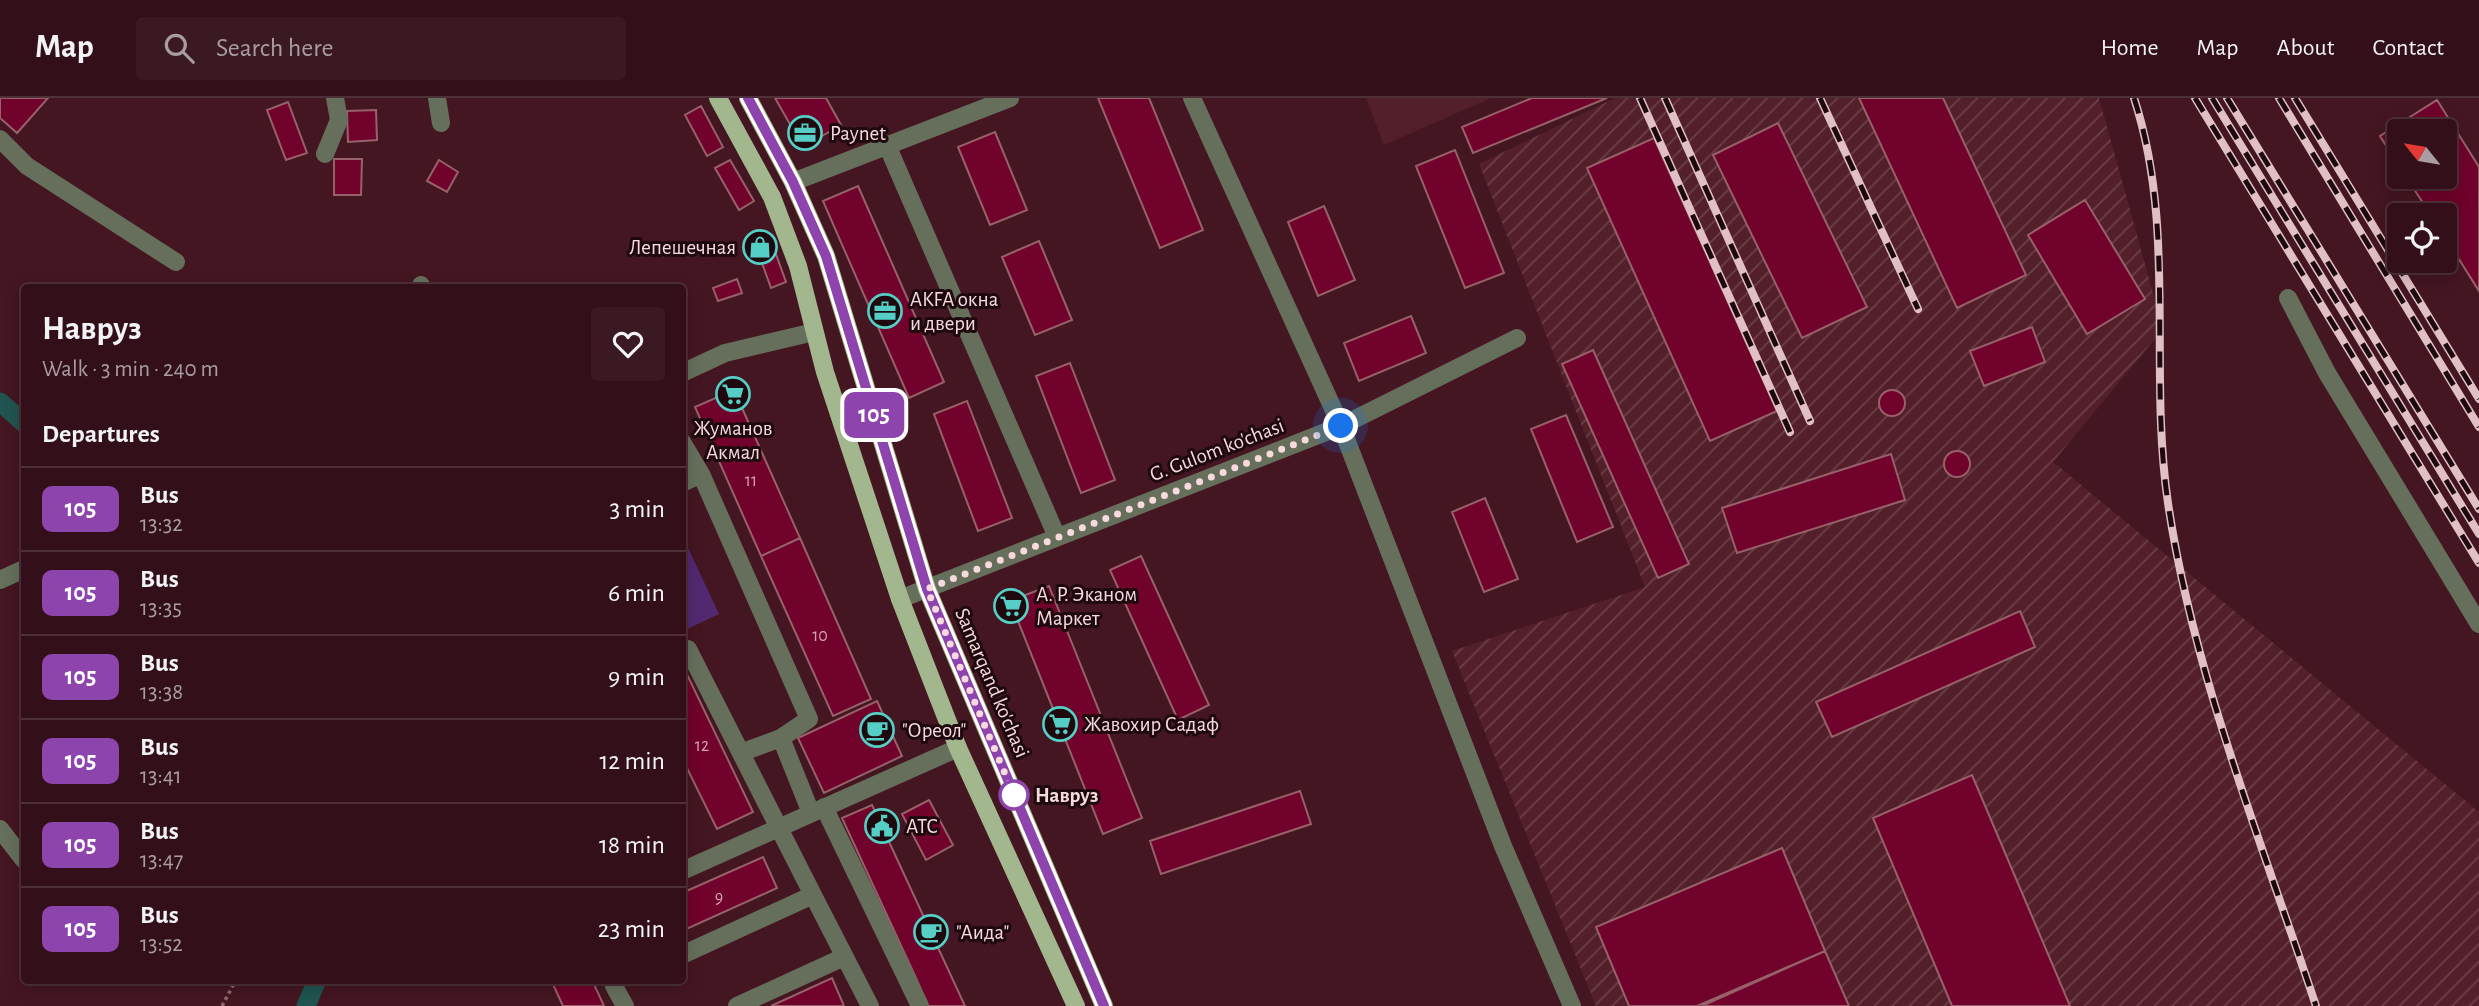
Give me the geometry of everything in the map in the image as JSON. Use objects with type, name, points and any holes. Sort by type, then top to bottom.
[{"type":"main road","points":[[718,98],[772,197],[798,266],[814,332],[900,599],[958,748],[1076,1006]]},
{"type":"main road","name":"Samarqand ko'chasi","points":[[748,98],[793,182],[826,256],[927,589],[1104,1006]]},
{"type":"street","points":[[325,154],[339,120],[335,98]]},
{"type":"street","points":[[437,98],[441,122]]},
{"type":"street","points":[[793,182],[1010,98]]},
{"type":"street","points":[[1192,98],[1341,426],[1503,846],[1572,1006]]},
{"type":"street","points":[[0,139],[27,166],[176,262]]},
{"type":"street","points":[[887,145],[1057,537]]},
{"type":"street","points":[[2288,298],[2327,373],[2479,624]]},
{"type":"street","points":[[686,371],[725,353],[814,332]]},
{"type":"street","name":"G. Gulom ko'chasi","points":[[900,599],[1341,426],[1517,338]]},
{"type":"street","points":[[686,449],[701,474],[809,719],[781,738],[743,752]]},
{"type":"street","points":[[686,481],[701,474]]},
{"type":"street","points":[[0,580],[21,570]]},
{"type":"street","points":[[688,649],[743,752],[778,827],[870,1006]]},
{"type":"street","points":[[781,738],[920,1006]]},
{"type":"street","points":[[686,869],[958,748]]},
{"type":"street","points":[[0,829],[21,856]]},
{"type":"street","points":[[686,953],[813,895]]},
{"type":"street","points":[[737,1006],[844,957]]},
{"type":"street","points":[[619,984],[625,1006]]},
{"type":"path","points":[[222,1006],[234,984]]},
{"type":"shaded area","points":[[1366,98],[1491,98],[1384,145]]},
{"type":"shaded area","points":[[1615,98],[2099,98],[2163,329],[2053,462],[2479,812],[2479,1006],[1596,1006],[1452,651],[1645,587],[1479,164]]},
{"type":"shaded area","points":[[686,544],[719,614],[686,630]]},
{"type":"building","points":[[0,98],[48,98],[17,133],[0,118]]},
{"type":"building","points":[[775,98],[826,98],[841,125],[803,147]]},
{"type":"building","points":[[1098,98],[1149,98],[1203,230],[1160,248]]},
{"type":"building","points":[[1532,98],[1607,98],[1473,153],[1462,127]]},
{"type":"building","points":[[1859,98],[1943,98],[2026,275],[1957,308]]},
{"type":"building","points":[[2437,100],[2449,119],[2407,119]]},
{"type":"building","points":[[288,102],[307,153],[286,160],[267,110]]},
{"type":"building","points":[[701,106],[723,147],[707,156],[685,115]]},
{"type":"building","points":[[376,110],[377,140],[348,142],[347,111]]},
{"type":"building","points":[[1778,123],[1867,307],[1802,338],[1713,155]]},
{"type":"building","points":[[995,132],[1027,210],[990,225],[958,147]]},
{"type":"building","points":[[2387,132],[2387,147],[2380,136]]},
{"type":"building","points":[[2457,132],[2479,167],[2479,291],[2457,256],[2457,203],[2423,203],[2414,189],[2457,189]]},
{"type":"building","points":[[1654,138],[1777,411],[1710,441],[1587,168]]},
{"type":"building","points":[[1455,150],[1504,273],[1465,288],[1416,166]]},
{"type":"building","points":[[334,159],[362,159],[361,195],[334,195]]},
{"type":"building","points":[[439,160],[458,172],[447,192],[427,181]]},
{"type":"building","points":[[730,160],[754,201],[739,210],[715,168]]},
{"type":"building","points":[[858,186],[944,382],[909,398],[823,201]]},
{"type":"building","points":[[2085,200],[2145,299],[2087,334],[2028,235]]},
{"type":"building","points":[[1324,206],[1355,280],[1318,296],[1288,222]]},
{"type":"building","points":[[769,235],[786,282],[771,288],[754,241]]},
{"type":"building","points":[[1039,241],[1072,320],[1035,335],[1002,257]]},
{"type":"building","points":[[737,279],[742,293],[718,301],[713,288]]},
{"type":"building","points":[[1411,316],[1426,353],[1359,381],[1344,343]]},
{"type":"building","points":[[2032,327],[2045,362],[1984,386],[1970,351]]},
{"type":"building","points":[[1593,350],[1689,564],[1658,578],[1562,364]]},
{"type":"building","points":[[1070,363],[1115,480],[1081,493],[1036,376]]},
{"type":"building","points":[[734,390],[800,538],[761,556],[695,407]]},
{"type":"building","points":[[1892,390],[1901,394],[1905,403],[1901,412],[1892,416],[1883,412],[1879,403],[1883,394]]},
{"type":"building","points":[[967,401],[1012,518],[978,531],[934,414]]},
{"type":"building","points":[[1566,415],[1613,527],[1577,542],[1531,429]]},
{"type":"building","points":[[1957,451],[1966,455],[1970,464],[1966,473],[1957,477],[1948,473],[1944,464],[1948,455]]},
{"type":"building","points":[[1891,454],[1905,500],[1737,553],[1722,508]]},
{"type":"building","points":[[1485,498],[1518,579],[1484,592],[1452,512]]},
{"type":"building","points":[[800,538],[871,699],[833,716],[761,556]]},
{"type":"building","points":[[1141,556],[1209,705],[1178,720],[1110,570]]},
{"type":"building","points":[[1049,586],[1142,818],[1103,834],[1010,601]]},
{"type":"building","points":[[2020,611],[2035,647],[1832,737],[1816,702]]},
{"type":"building","points":[[686,672],[753,812],[717,829],[686,766]]},
{"type":"building","points":[[877,701],[902,756],[824,793],[798,738]]},
{"type":"building","points":[[1972,775],[2070,1006],[1952,1006],[1873,818]]},
{"type":"building","points":[[1300,791],[1311,824],[1161,874],[1150,841]]},
{"type":"building","points":[[929,800],[953,845],[926,860],[902,814]]},
{"type":"building","points":[[872,805],[965,1006],[928,1006],[842,818]]},
{"type":"building","points":[[1782,848],[1825,951],[1697,1006],[1629,1006],[1596,927]]},
{"type":"building","points":[[763,857],[777,888],[686,929],[686,891]]},
{"type":"building","points":[[1825,951],[1849,1006],[1702,1006]]},
{"type":"building","points":[[832,978],[844,1006],[771,1006],[806,990]]},
{"type":"building","points":[[553,984],[594,984],[604,1006],[563,1006]]},
{"type":"waterway","points":[[0,402],[21,420]]},
{"type":"waterway","points":[[306,1006],[315,984]]},
{"type":"railway","points":[[1640,98],[1790,432]]},
{"type":"railway","points":[[1665,98],[1810,421]]},
{"type":"railway","points":[[1820,98],[1918,309]]},
{"type":"railway","points":[[2134,98],[2147,148],[2155,198],[2163,452],[2179,567],[2194,630],[2231,757],[2316,1006]]},
{"type":"railway","points":[[2195,98],[2479,563]]},
{"type":"railway","points":[[2212,98],[2479,534]]},
{"type":"railway","points":[[2227,98],[2479,509]]},
{"type":"railway","points":[[2279,98],[2479,427]]},
{"type":"railway","points":[[2295,98],[2479,399]]},
{"type":"bus line","name":"105","points":[[748,98],[793,182],[826,256],[927,589],[1104,1006]]},
{"type":"place","name":"Paynet","points":[[805,133]]},
{"type":"place","name":"Лепешечная","points":[[760,247]]},
{"type":"place","name":"AKFA окна и двери","points":[[885,311]]},
{"type":"place","name":"Жуманов Акмал","points":[[733,394]]},
{"type":"place","name":"А. Р. Эканом Маркет","points":[[1011,606]]},
{"type":"place","name":"Жавохир Садаф","points":[[1060,724]]},
{"type":"place","name":"\"Ореол\"","points":[[877,730]]},
{"type":"place","name":"Навруз","points":[[1014,795]]},
{"type":"place","name":"АТС","points":[[882,826]]},
{"type":"place","name":"\"Аида\"","points":[[931,932]]},
{"type":"route","points":[[1014,795],[927,589],[1341,426]]}]
